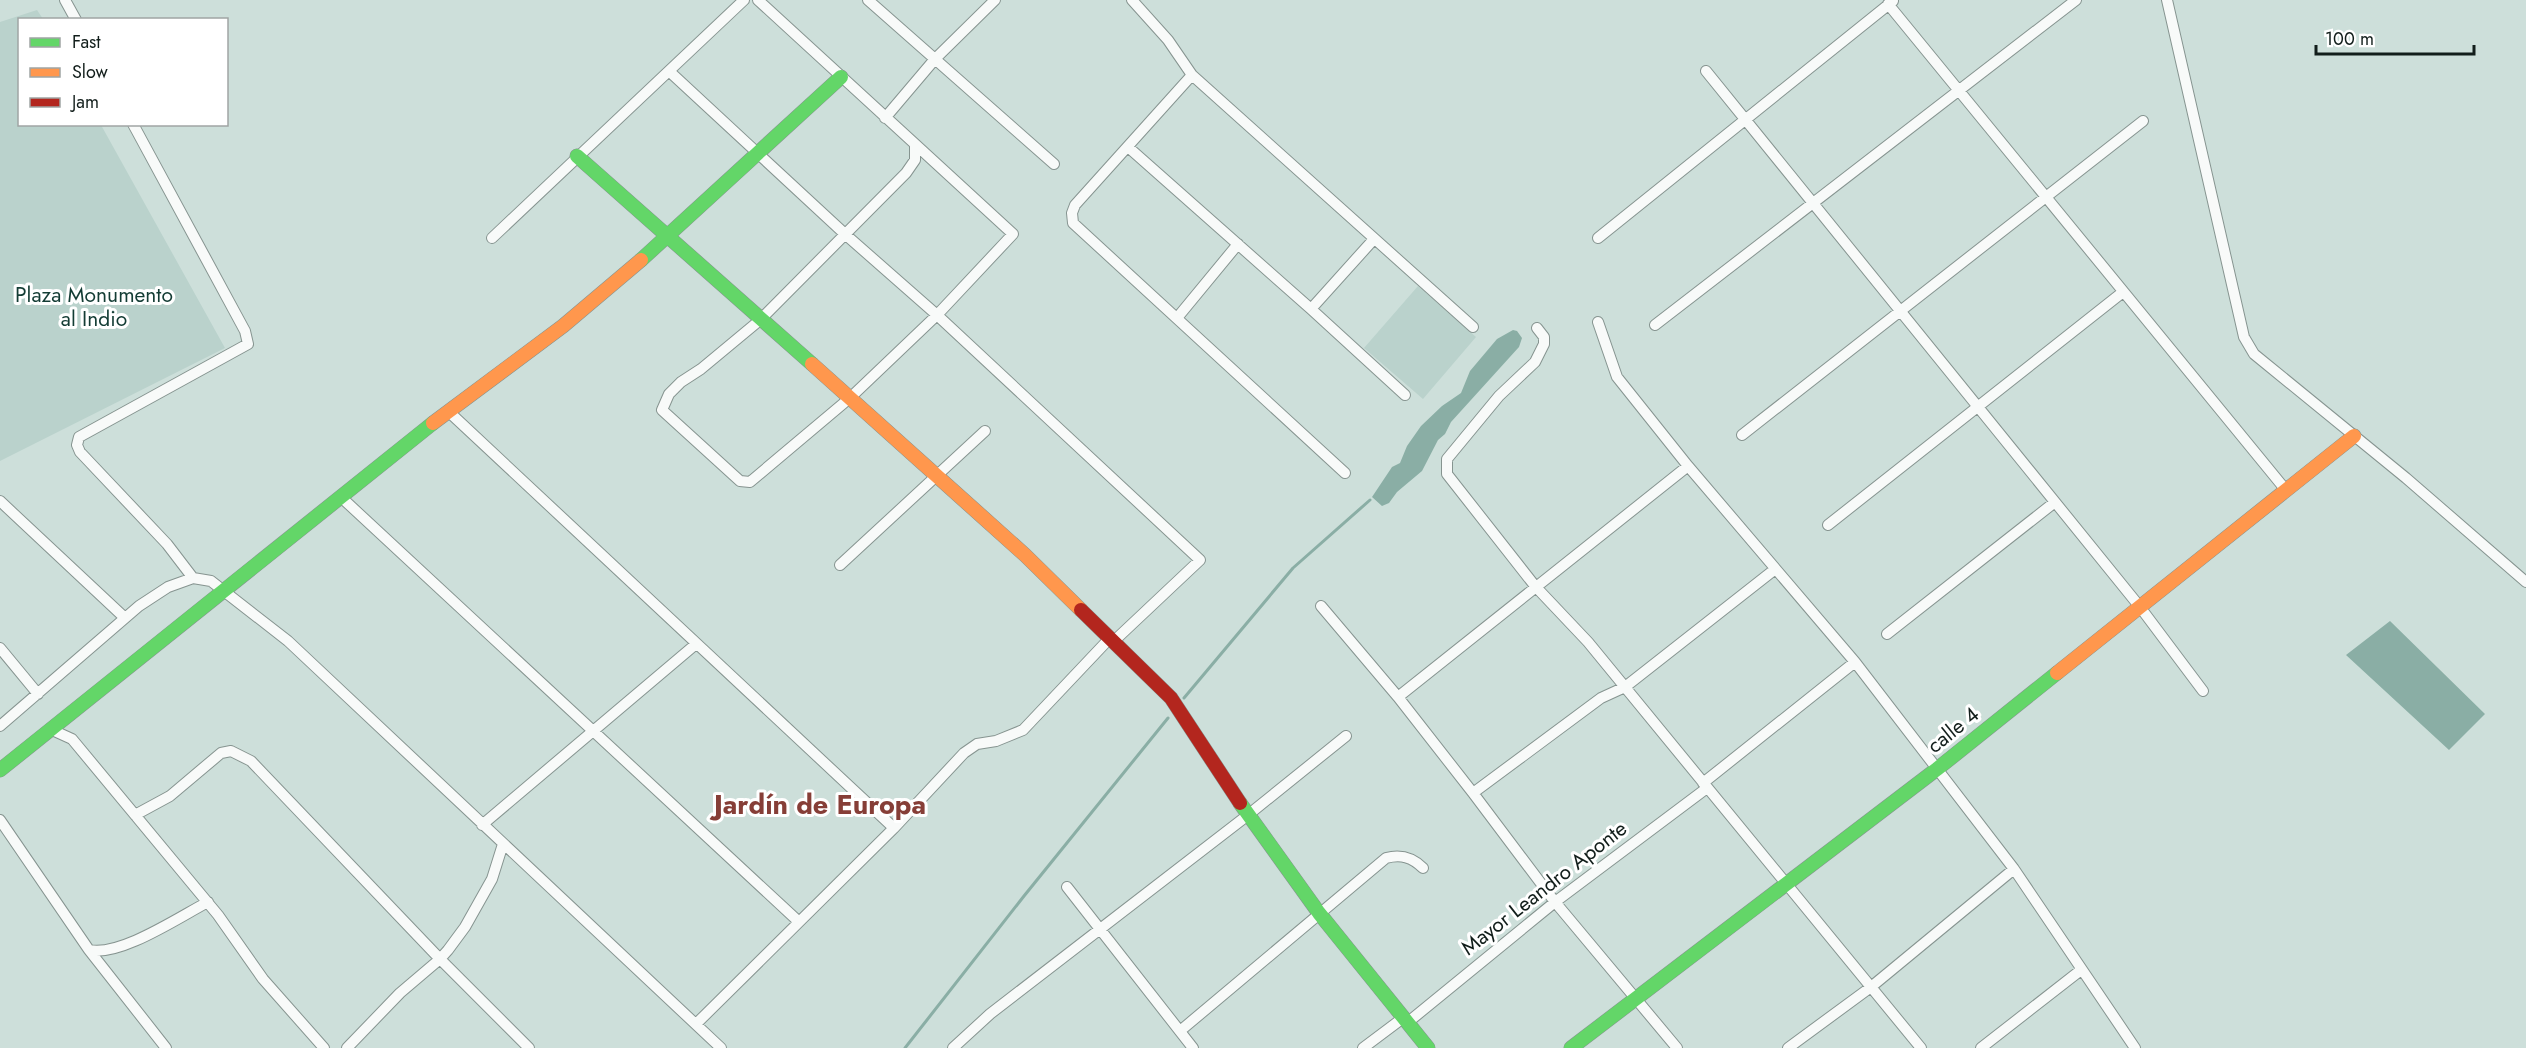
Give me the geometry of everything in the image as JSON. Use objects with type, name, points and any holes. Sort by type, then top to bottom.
[{"type":"street","points":[[65,0],[75,18]]},
{"type":"street","points":[[492,238],[744,0]]},
{"type":"street","points":[[758,0],[885,118],[915,144],[1013,234],[937,315],[851,397],[750,482],[740,481],[662,410],[669,394],[760,320],[846,236],[906,173],[915,160],[915,144]]},
{"type":"street","points":[[868,0],[1054,164]]},
{"type":"street","points":[[885,118],[935,60],[995,0]]},
{"type":"street","points":[[1132,0],[1168,40],[1192,75],[1473,327]]},
{"type":"street","points":[[1654,325],[2076,0]]},
{"type":"street","points":[[2167,0],[2244,337],[2254,354],[2526,582]]},
{"type":"street","points":[[1598,238],[1891,2],[1959,90],[2285,489]]},
{"type":"street","points":[[1706,70],[2055,502],[2203,691]]},
{"type":"street","points":[[670,72],[846,236],[937,315],[1200,560],[1112,639],[1023,730],[996,741],[977,744],[964,753],[894,828],[696,1024]]},
{"type":"street","points":[[1192,75],[1075,205],[1072,213],[1073,224],[1346,473]]},
{"type":"street","points":[[0,770],[448,411],[563,326],[668,237],[756,153],[841,77]]},
{"type":"street","points":[[1742,435],[2143,121]]},
{"type":"street","points":[[134,126],[245,331],[248,344],[79,437],[77,445],[80,452],[167,544],[193,578]]},
{"type":"street","points":[[1128,147],[1405,395]]},
{"type":"street","points":[[577,156],[760,320],[851,397],[1025,555],[1171,698],[1248,815],[1319,913],[1428,1048]]},
{"type":"street","points":[[1311,309],[1374,239]]},
{"type":"street","points":[[1177,318],[1238,244]]},
{"type":"street","points":[[1828,525],[2123,292]]},
{"type":"street","points":[[1598,322],[1617,377],[1774,570],[1855,662],[2014,869],[2135,1048]]},
{"type":"street","points":[[1537,328],[1544,336],[1544,344],[1535,362],[1499,396],[1447,459],[1447,474],[1535,586],[1588,642],[1921,1048]]},
{"type":"street","points":[[448,411],[894,828]]},
{"type":"street","points":[[840,565],[938,477],[985,431]]},
{"type":"street","name":"calle 4","points":[[1571,1048],[1937,769],[2354,436]]},
{"type":"street","points":[[1398,697],[1688,466]]},
{"type":"street","points":[[342,498],[798,921]]},
{"type":"street","points":[[0,501],[124,618]]},
{"type":"street","points":[[1887,634],[2055,502]]},
{"type":"street","points":[[1473,793],[1601,698],[1624,687],[1774,570]]},
{"type":"street","points":[[0,726],[124,618],[168,587],[193,578],[211,581],[288,641],[721,1048]]},
{"type":"street","points":[[1321,606],[1398,697],[1555,902],[1677,1048]]},
{"type":"street","points":[[482,825],[696,644]]},
{"type":"street","points":[[0,648],[38,694]]},
{"type":"street","name":"Mayor Leandro Aponte","points":[[1363,1048],[1405,1020],[1705,785],[1855,662]]},
{"type":"street","points":[[50,729],[72,739],[208,903],[263,979],[324,1048]]},
{"type":"street","points":[[953,1048],[990,1014],[1248,815],[1346,736]]},
{"type":"street","points":[[135,815],[170,796],[221,753],[231,751],[251,761],[530,1048]]},
{"type":"street","points":[[0,820],[89,950],[166,1048]]},
{"type":"street","points":[[347,1048],[400,993],[441,959],[465,927],[492,879],[503,844]]},
{"type":"street","points":[[1180,1031],[1386,858],[1399,855],[1417,862],[1423,868]]},
{"type":"street","points":[[1788,1048],[1871,987],[2014,869]]},
{"type":"street","points":[[1067,887],[1193,1048]]},
{"type":"street","points":[[89,950],[101,953],[126,945],[208,903]]},
{"type":"street","points":[[1982,1048],[2081,970]]},
{"type":"green space","name":"Plaza Monumento al Indio","points":[[37,10],[42,18],[18,18],[18,126],[102,126],[225,348],[0,461],[0,22]]},
{"type":"green space","points":[[1418,286],[1476,337],[1423,399],[1364,348]]},
{"type":"shaded area","points":[[1513,330],[1517,331],[1522,338],[1519,347],[1451,422],[1445,434],[1438,440],[1422,471],[1397,492],[1389,503],[1382,506],[1372,497],[1392,467],[1400,463],[1407,446],[1421,426],[1442,406],[1461,393],[1470,371],[1497,339]]},
{"type":"shaded area","points":[[2390,621],[2485,714],[2449,750],[2346,655]]},
{"type":"waterway","points":[[1184,698],[1293,568],[1370,500]]},
{"type":"waterway","points":[[905,1048],[1168,718]]},
{"type":"traffic: fast","points":[[641,260],[841,77]]},
{"type":"traffic: fast","points":[[577,156],[812,364]]},
{"type":"traffic: fast","points":[[0,770],[433,423]]},
{"type":"traffic: fast","points":[[1571,1048],[1937,769],[2057,673]]},
{"type":"traffic: fast","points":[[1240,803],[1319,913],[1428,1048]]},
{"type":"traffic: slow","points":[[433,423],[563,326],[641,260]]},
{"type":"traffic: slow","points":[[812,364],[1025,555],[1081,610]]},
{"type":"traffic: slow","points":[[2057,673],[2354,436]]},
{"type":"traffic: jam","points":[[1081,610],[1171,698],[1240,803]]},
{"type":"district","name":"Jardín de Europa","points":[[820,804]]}]
